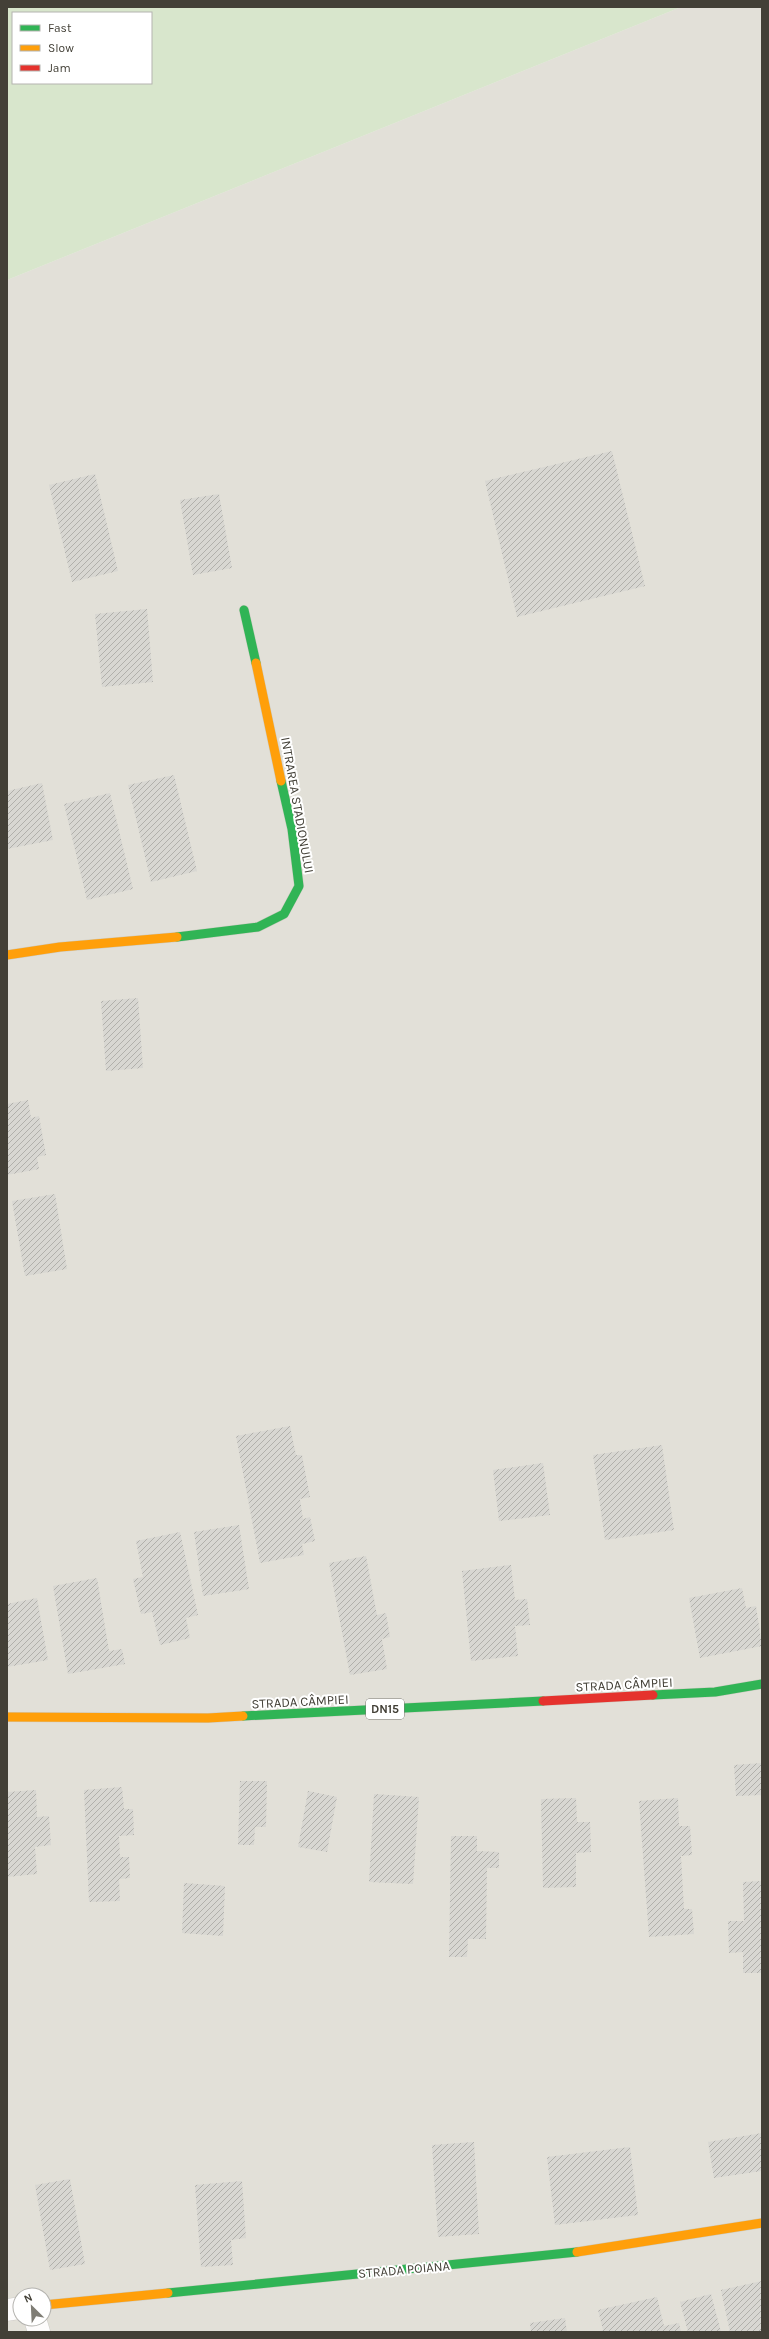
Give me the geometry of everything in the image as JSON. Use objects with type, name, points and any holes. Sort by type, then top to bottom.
[{"type":"street","name":"INTRAREA STADIONULUI","points":[[7,955],[60,947],[243,930],[258,927],[284,914],[299,886],[292,829],[244,610]]},
{"type":"street","name":"STRADA CÂMPIEI","points":[[7,1717],[208,1718],[715,1692],[762,1684]]},
{"type":"street","name":"STRADA POIANA","points":[[52,2304],[590,2251],[762,2223]]},
{"type":"shaded area","points":[[681,7],[762,7],[762,2332],[7,2332],[7,280]]},
{"type":"green space","points":[[7,7],[681,7],[7,280]]},
{"type":"building","points":[[612,451],[645,586],[517,617],[485,481]]},
{"type":"building","points":[[95,474],[118,571],[72,582],[49,485]]},
{"type":"building","points":[[219,494],[232,568],[193,575],[180,500]]},
{"type":"building","points":[[147,609],[153,682],[102,687],[95,614]]},
{"type":"building","points":[[174,775],[197,871],[151,882],[128,785]]},
{"type":"building","points":[[42,783],[53,840],[7,849],[7,791]]},
{"type":"building","points":[[110,793],[133,889],[87,900],[64,804]]},
{"type":"building","points":[[138,998],[143,1068],[106,1071],[101,1001]]},
{"type":"building","points":[[28,1100],[31,1118],[39,1116],[46,1155],[37,1157],[39,1169],[7,1175],[7,1104]]},
{"type":"building","points":[[55,1194],[67,1269],[25,1276],[12,1201]]},
{"type":"building","points":[[290,1426],[296,1455],[302,1455],[310,1497],[300,1499],[303,1519],[310,1517],[315,1541],[302,1544],[304,1555],[260,1563],[236,1436]]},
{"type":"building","points":[[662,1445],[674,1530],[605,1540],[593,1455]]},
{"type":"building","points":[[543,1463],[550,1515],[499,1521],[493,1470]]},
{"type":"building","points":[[239,1525],[249,1589],[203,1596],[194,1532]]},
{"type":"building","points":[[180,1532],[198,1615],[186,1618],[190,1638],[160,1645],[152,1612],[141,1614],[133,1579],[143,1577],[136,1541]]},
{"type":"building","points":[[366,1556],[377,1615],[386,1613],[390,1637],[382,1639],[387,1669],[350,1675],[329,1563]]},
{"type":"building","points":[[511,1565],[515,1600],[527,1599],[530,1625],[515,1626],[518,1656],[471,1661],[462,1571]]},
{"type":"building","points":[[97,1578],[109,1651],[122,1649],[125,1664],[68,1674],[53,1586]]},
{"type":"building","points":[[742,1588],[746,1608],[756,1606],[762,1646],[700,1658],[689,1598]]},
{"type":"building","points":[[37,1598],[48,1660],[7,1667],[7,1604]]},
{"type":"building","points":[[762,1763],[762,1795],[736,1796],[734,1765]]},
{"type":"building","points":[[240,1781],[267,1781],[266,1827],[255,1827],[254,1845],[238,1845]]},
{"type":"building","points":[[122,1787],[124,1809],[133,1809],[134,1835],[119,1836],[120,1857],[129,1857],[130,1878],[119,1879],[120,1901],[89,1902],[84,1790]]},
{"type":"building","points":[[36,1790],[37,1817],[49,1816],[51,1845],[35,1847],[37,1874],[7,1877],[7,1792]]},
{"type":"building","points":[[308,1791],[337,1797],[327,1852],[298,1847]]},
{"type":"building","points":[[374,1794],[419,1797],[413,1884],[369,1882]]},
{"type":"building","points":[[576,1798],[577,1822],[590,1822],[591,1852],[576,1853],[576,1887],[543,1888],[541,1799]]},
{"type":"building","points":[[678,1798],[679,1826],[690,1826],[692,1855],[681,1856],[684,1909],[692,1909],[694,1934],[649,1937],[639,1801]]},
{"type":"building","points":[[451,1836],[477,1836],[477,1851],[499,1852],[499,1868],[487,1868],[486,1939],[468,1939],[467,1957],[449,1957]]},
{"type":"building","points":[[762,1881],[762,1973],[743,1973],[743,1952],[729,1953],[728,1921],[744,1921],[743,1882]]},
{"type":"building","points":[[184,1883],[225,1886],[223,1936],[182,1933]]},
{"type":"building","points":[[762,2133],[762,2171],[714,2178],[708,2142]]},
{"type":"building","points":[[474,2142],[479,2234],[438,2237],[432,2145]]},
{"type":"building","points":[[630,2147],[638,2215],[555,2225],[547,2157]]},
{"type":"building","points":[[70,2179],[85,2264],[50,2270],[35,2185]]},
{"type":"building","points":[[242,2181],[246,2238],[231,2240],[233,2265],[201,2267],[195,2185]]},
{"type":"building","points":[[762,2281],[762,2332],[730,2332],[721,2290]]},
{"type":"building","points":[[711,2294],[721,2332],[688,2332],[680,2302]]},
{"type":"building","points":[[657,2297],[664,2326],[679,2323],[681,2332],[596,2332],[603,2330],[598,2310]]},
{"type":"building","points":[[565,2318],[567,2332],[531,2332],[530,2323]]},
{"type":"traffic: fast","points":[[244,610],[256,663]]},
{"type":"traffic: fast","points":[[177,937],[258,927],[284,914],[299,886],[292,829],[281,781]]},
{"type":"traffic: fast","points":[[653,1695],[715,1692],[762,1684]]},
{"type":"traffic: fast","points":[[243,1716],[543,1701]]},
{"type":"traffic: fast","points":[[168,2293],[577,2252]]},
{"type":"traffic: slow","points":[[256,663],[281,781]]},
{"type":"traffic: slow","points":[[7,955],[60,947],[177,937]]},
{"type":"traffic: slow","points":[[7,1717],[208,1718],[243,1716]]},
{"type":"traffic: slow","points":[[577,2252],[762,2223]]},
{"type":"traffic: slow","points":[[52,2304],[168,2293]]},
{"type":"traffic: jam","points":[[543,1701],[653,1695]]}]
